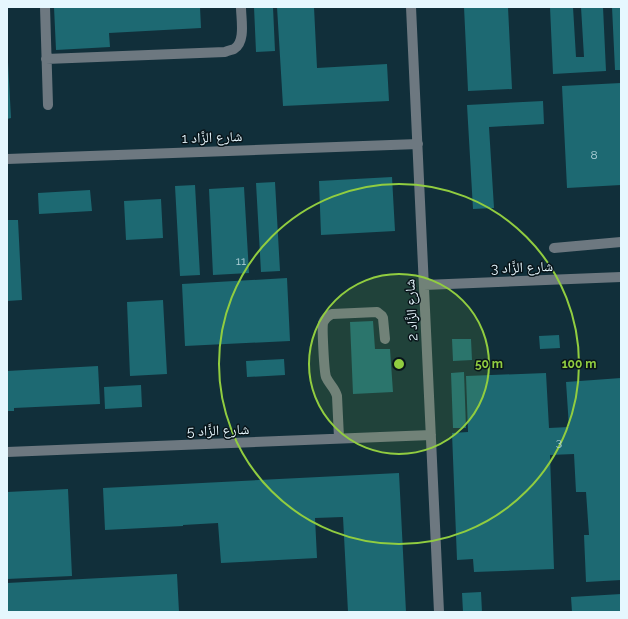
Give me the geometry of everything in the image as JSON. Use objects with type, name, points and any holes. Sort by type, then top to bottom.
[{"type":"street","points":[[45,7],[48,105]]},
{"type":"street","points":[[46,59],[224,52],[234,49],[240,43],[242,34],[241,7]]},
{"type":"street","name":"شارع الزَّاد 2","points":[[411,7],[439,612]]},
{"type":"street","name":"شارع الزَّاد 1","points":[[7,159],[418,144]]},
{"type":"street","points":[[554,248],[621,242]]},
{"type":"street","name":"شارع الزَّاد 3","points":[[424,285],[621,277]]},
{"type":"street","points":[[339,438],[337,396],[325,374],[323,323],[328,316],[332,314],[377,312],[383,318],[385,339]]},
{"type":"street","name":"شارع الزَّاد 5","points":[[7,452],[431,434]]},
{"type":"building","points":[[54,7],[200,7],[201,28],[109,33],[110,47],[56,50]]},
{"type":"building","points":[[254,7],[273,7],[275,51],[256,52]]},
{"type":"building","points":[[277,7],[314,7],[317,68],[387,64],[389,101],[283,106]]},
{"type":"building","points":[[464,7],[508,7],[512,89],[468,91]]},
{"type":"building","points":[[550,7],[573,7],[576,57],[584,57],[581,7],[603,7],[606,71],[553,74]]},
{"type":"building","points":[[612,7],[621,7],[621,70],[615,70]]},
{"type":"building","points":[[7,62],[11,118],[7,119]]},
{"type":"building","points":[[621,83],[621,185],[567,188],[562,86]]},
{"type":"building","points":[[543,101],[544,124],[489,127],[494,208],[473,209],[467,105]]},
{"type":"building","points":[[392,177],[395,231],[321,235],[319,181]]},
{"type":"building","points":[[275,182],[280,271],[261,272],[256,183]]},
{"type":"building","points":[[195,185],[200,275],[180,276],[175,186]]},
{"type":"building","points":[[244,187],[249,273],[213,275],[209,189]]},
{"type":"building","points":[[90,190],[92,211],[39,214],[38,193]]},
{"type":"building","points":[[161,199],[163,238],[126,240],[124,201]]},
{"type":"building","points":[[7,220],[18,220],[22,300],[7,301]]},
{"type":"building","points":[[287,278],[290,341],[185,346],[182,284]]},
{"type":"building","points":[[163,300],[167,374],[130,376],[127,302]]},
{"type":"building","points":[[373,321],[375,349],[390,349],[393,392],[353,394],[350,322]]},
{"type":"building","points":[[559,335],[560,348],[540,349],[539,336]]},
{"type":"building","points":[[452,339],[471,339],[472,360],[453,361]]},
{"type":"building","points":[[284,359],[285,375],[247,377],[246,361]]},
{"type":"building","points":[[98,366],[100,404],[14,408],[14,411],[7,411],[7,371]]},
{"type":"building","points":[[464,372],[466,428],[453,428],[451,373]]},
{"type":"building","points":[[546,373],[549,428],[569,427],[566,382],[621,378],[621,580],[586,582],[584,535],[589,535],[586,492],[576,492],[574,454],[550,455],[554,569],[474,572],[473,559],[457,560],[452,433],[468,432],[466,376]]},
{"type":"building","points":[[141,385],[142,407],[105,409],[104,387]]},
{"type":"building","points":[[399,473],[406,612],[348,612],[343,517],[315,518],[317,558],[221,563],[218,523],[105,530],[103,488]]},
{"type":"building","points":[[68,489],[72,576],[7,579],[7,492]]},
{"type":"building","points":[[177,574],[179,612],[7,612],[7,583]]},
{"type":"building","points":[[481,592],[482,612],[463,612],[462,593]]},
{"type":"building","points":[[621,594],[621,612],[572,612],[571,597]]}]
